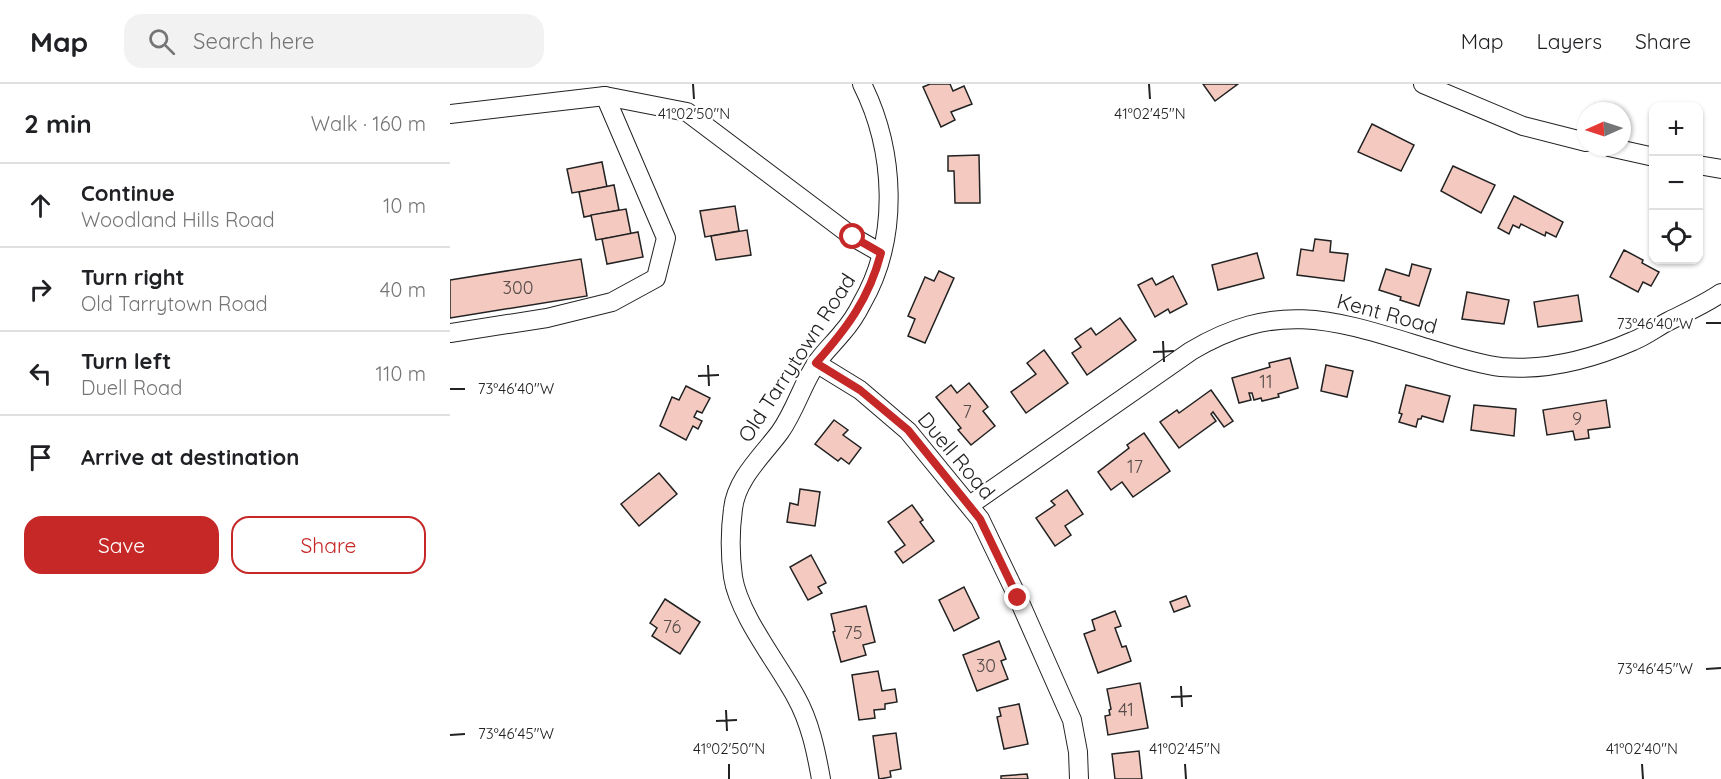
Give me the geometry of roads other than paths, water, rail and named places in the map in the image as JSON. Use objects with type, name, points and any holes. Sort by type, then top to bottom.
[{"type":"street","name":"Old Tarrytown Road","points":[[821,779],[815,744],[798,699],[743,607],[733,578],[731,535],[733,505],[745,477],[782,430],[816,363],[845,330],[863,302],[875,277],[889,219],[886,160],[875,112],[862,84]]},
{"type":"street","points":[[1423,84],[1523,126],[1577,140]]},
{"type":"street","points":[[450,333],[547,318],[612,302],[656,278],[666,238],[605,96]]},
{"type":"street","points":[[450,114],[605,96],[687,112],[853,237],[881,253]]},
{"type":"street","points":[[1631,152],[1649,156]]},
{"type":"street","points":[[1703,166],[1721,170]]},
{"type":"street","name":"Kent Road","points":[[970,506],[1191,351],[1213,338],[1248,324],[1271,320],[1317,319],[1355,326],[1469,361],[1501,367],[1539,367],[1568,364],[1635,341],[1721,293]]},
{"type":"street","name":"Duell Road","points":[[816,363],[860,390],[908,430],[980,519],[1018,598],[1071,720],[1078,752],[1079,779]]}]
